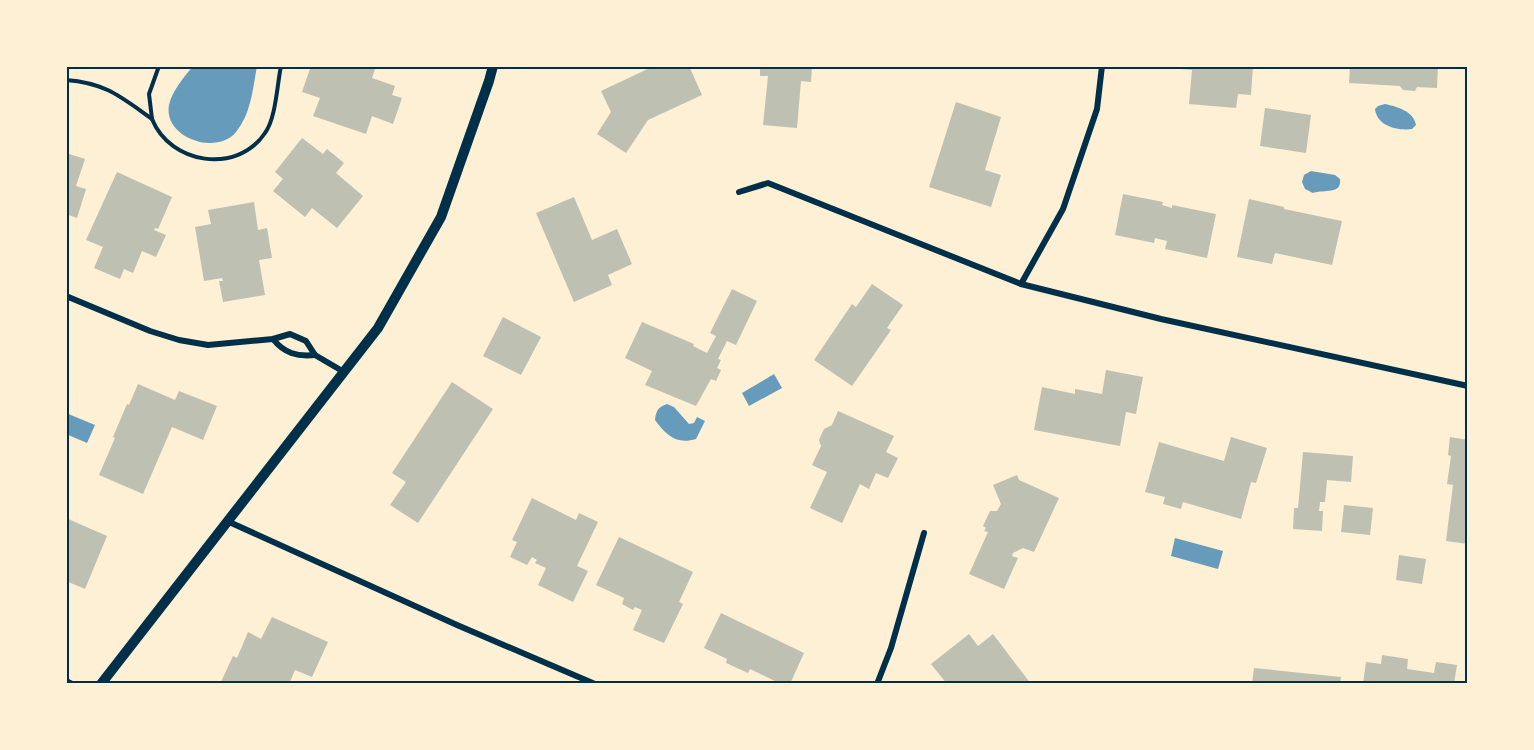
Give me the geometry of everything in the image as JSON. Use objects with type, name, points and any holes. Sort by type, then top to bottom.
[{"type":"street","points":[[101,684],[378,328],[441,217],[493,66]]},
{"type":"street","points":[[1021,284],[1063,208],[1097,109],[1102,66]]},
{"type":"street","points":[[739,192],[768,183],[1021,284],[1161,319],[1468,386]]},
{"type":"street","points":[[66,297],[150,331],[179,340],[208,345],[273,339],[290,334],[306,341],[315,355],[344,372]]},
{"type":"street","points":[[273,339],[281,349],[300,356],[315,355]]},
{"type":"street","points":[[228,521],[457,625],[595,684]]},
{"type":"street","points":[[877,684],[891,648],[924,533]]},
{"type":"street","points":[[66,681],[72,684]]},
{"type":"path","points":[[159,66],[149,94],[152,119],[159,132],[169,143],[193,156],[219,160],[243,154],[256,145],[269,126],[281,66]]},
{"type":"path","points":[[66,80],[94,84],[108,89],[152,119]]},
{"type":"water","points":[[193,66],[257,66],[251,100],[241,125],[227,139],[217,143],[193,140],[174,127],[169,117],[169,105],[173,95]]},
{"type":"water","points":[[1385,104],[1408,113],[1416,125],[1412,129],[1400,129],[1384,123],[1375,109]]},
{"type":"water","points":[[1311,171],[1335,175],[1340,179],[1340,184],[1335,189],[1313,193],[1305,189],[1302,182],[1304,175]]},
{"type":"water","points":[[774,374],[782,388],[749,406],[742,393]]},
{"type":"water","points":[[667,404],[674,407],[689,424],[694,423],[697,417],[705,421],[696,439],[677,440],[659,425],[655,420],[657,412],[661,406]]},
{"type":"water","points":[[66,413],[95,425],[87,443],[66,434]]},
{"type":"water","points":[[1175,538],[1223,551],[1218,569],[1171,556]]},
{"type":"building","points":[[311,66],[376,66],[372,78],[395,86],[392,95],[402,98],[393,124],[372,116],[366,134],[313,116],[320,98],[302,92]]},
{"type":"building","points":[[654,66],[689,66],[702,95],[648,120],[626,153],[597,134],[611,112],[601,91]]},
{"type":"building","points":[[760,66],[812,66],[811,82],[801,81],[797,128],[763,125],[768,76],[760,76]]},
{"type":"building","points":[[1169,66],[1253,66],[1251,95],[1238,94],[1236,108],[1189,104],[1192,70],[1169,68]]},
{"type":"building","points":[[1350,66],[1438,66],[1437,88],[1417,87],[1415,91],[1403,90],[1400,86],[1349,83]]},
{"type":"building","points":[[956,102],[1001,117],[985,170],[1001,175],[991,207],[929,187]]},
{"type":"building","points":[[1265,108],[1311,115],[1306,153],[1260,146]]},
{"type":"building","points":[[302,138],[323,154],[327,149],[344,163],[336,173],[363,196],[337,228],[312,208],[305,217],[273,191],[283,179],[275,172]]},
{"type":"building","points":[[66,153],[85,159],[76,186],[86,189],[77,218],[66,214]]},
{"type":"building","points":[[117,172],[172,197],[158,229],[154,230],[166,235],[156,257],[142,251],[133,273],[124,269],[120,279],[94,268],[103,247],[86,240]]},
{"type":"building","points":[[1123,194],[1163,202],[1162,205],[1172,208],[1172,205],[1216,214],[1207,258],[1165,249],[1167,241],[1155,238],[1154,243],[1115,235]]},
{"type":"building","points":[[574,197],[592,240],[617,229],[632,264],[608,275],[612,285],[574,302],[536,213]]},
{"type":"building","points":[[1249,199],[1342,221],[1332,265],[1275,253],[1272,264],[1237,257]]},
{"type":"building","points":[[254,202],[258,230],[267,228],[272,258],[259,260],[265,295],[223,302],[219,281],[223,281],[222,278],[204,281],[195,227],[211,224],[208,210]]},
{"type":"building","points":[[872,284],[903,305],[887,328],[891,330],[852,386],[814,360],[852,304],[856,307]]},
{"type":"building","points":[[732,289],[757,301],[736,345],[727,341],[718,359],[721,360],[717,368],[721,370],[716,381],[711,379],[696,406],[645,385],[652,371],[625,358],[642,322],[694,344],[693,346],[707,353],[716,336],[710,333]]},
{"type":"building","points":[[503,317],[541,337],[521,375],[483,356]]},
{"type":"building","points":[[1106,370],[1143,377],[1136,414],[1126,412],[1120,446],[1034,430],[1042,387],[1075,394],[1075,389],[1102,394]]},
{"type":"building","points":[[452,382],[493,409],[418,523],[390,505],[406,482],[392,473]]},
{"type":"building","points":[[138,384],[175,400],[179,391],[217,406],[203,440],[172,427],[143,494],[99,475],[127,404],[129,405]]},
{"type":"building","points":[[838,411],[894,436],[886,452],[898,458],[888,478],[876,473],[869,489],[860,484],[842,523],[810,508],[827,472],[812,465],[821,446],[819,440],[824,429],[832,425]]},
{"type":"building","points":[[1231,437],[1267,448],[1256,483],[1251,482],[1241,519],[1183,502],[1181,509],[1163,504],[1165,497],[1145,492],[1159,442],[1224,461]]},
{"type":"building","points":[[1450,437],[1468,440],[1468,544],[1446,541],[1453,485],[1447,484],[1451,456],[1448,455]]},
{"type":"building","points":[[1303,452],[1353,456],[1351,482],[1327,480],[1325,502],[1320,502],[1319,511],[1323,511],[1322,531],[1293,529],[1294,508],[1298,508]]},
{"type":"building","points":[[1017,475],[1019,480],[1059,498],[1034,552],[1023,548],[1013,553],[1012,556],[1018,558],[1004,589],[969,574],[988,532],[984,531],[986,528],[983,526],[990,511],[997,511],[1001,504],[993,485]]},
{"type":"building","points":[[532,498],[576,520],[579,513],[598,522],[577,566],[588,571],[573,602],[538,585],[546,568],[535,563],[537,560],[532,557],[527,565],[510,557],[517,542],[512,540]]},
{"type":"building","points":[[1344,505],[1373,508],[1370,535],[1341,532]]},
{"type":"building","points":[[66,518],[107,536],[85,589],[66,581]]},
{"type":"building","points":[[619,537],[693,572],[679,602],[683,604],[664,643],[633,630],[642,610],[635,607],[633,610],[622,604],[624,598],[596,585]]},
{"type":"building","points":[[1399,555],[1426,559],[1422,584],[1396,580]]},
{"type":"building","points":[[721,613],[804,653],[790,684],[781,684],[750,669],[748,673],[726,663],[727,659],[704,648]]},
{"type":"building","points":[[272,617],[328,642],[312,677],[295,670],[290,682],[295,684],[220,684],[233,656],[237,658],[248,632],[261,639]]},
{"type":"building","points":[[969,634],[978,646],[993,634],[1031,684],[947,684],[931,664]]},
{"type":"building","points":[[1382,655],[1408,659],[1407,669],[1434,673],[1436,662],[1457,665],[1454,684],[1363,684],[1366,662],[1381,664]]},
{"type":"building","points":[[1254,668],[1341,677],[1340,684],[1252,684]]}]
